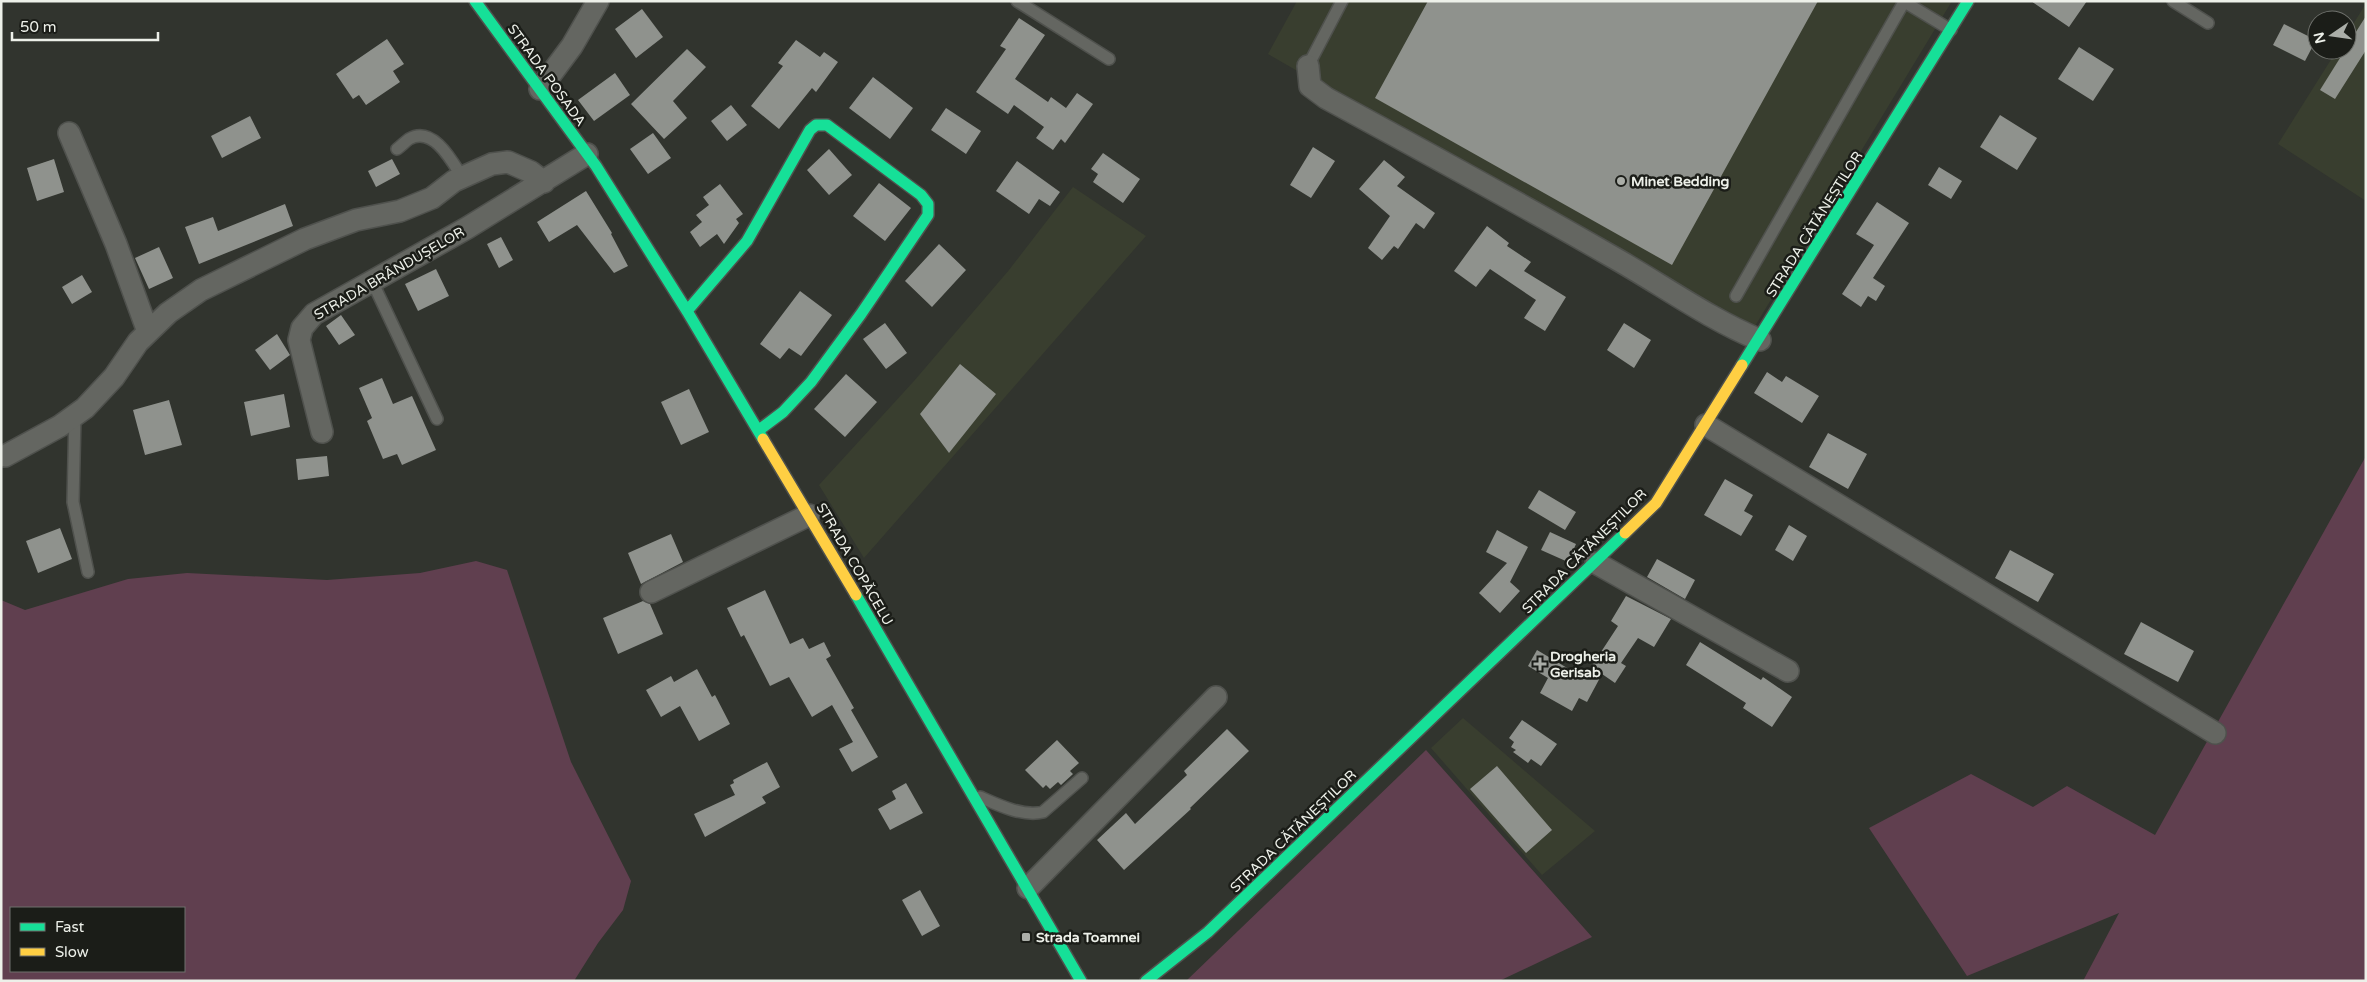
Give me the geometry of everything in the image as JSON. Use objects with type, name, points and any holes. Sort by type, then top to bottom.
[{"type":"street","name":"STRADA POSADA","points":[[475,1],[591,160]]},
{"type":"street","points":[[540,89],[572,46],[598,1]]},
{"type":"street","name":"STRADA CĂTĂNEȘTILOR","points":[[1146,981],[1208,932],[1596,563],[1656,503],[1760,340],[1968,1]]},
{"type":"street","points":[[1308,66],[1310,86],[1326,98],[1492,188],[1640,272],[1730,327],[1760,340]]},
{"type":"street","points":[[687,312],[747,241],[810,130],[816,124],[827,125],[921,195],[928,204],[928,214],[858,318],[802,394],[780,417],[758,430]]},
{"type":"street","points":[[69,133],[116,244],[148,332]]},
{"type":"street","name":"STRADA BRÂNDUȘELOR","points":[[322,432],[299,340],[302,328],[314,314],[544,182],[591,160]]},
{"type":"street","name":"STRADA COPĂCELU","points":[[591,160],[687,312],[809,515],[1081,981]]},
{"type":"street","points":[[5,456],[60,426],[85,408],[114,377],[138,342],[168,312],[201,290],[248,266],[305,240],[356,220],[400,211],[432,198],[462,177],[492,164],[508,162],[531,172],[544,182]]},
{"type":"street","points":[[1706,425],[2215,733]]},
{"type":"street","points":[[651,592],[809,515]]},
{"type":"street","points":[[1596,563],[1788,671]]},
{"type":"street","points":[[1028,888],[1216,697]]},
{"type":"lane","points":[[1017,1],[1109,59]]},
{"type":"lane","points":[[1308,66],[1342,1]]},
{"type":"lane","points":[[2173,1],[2208,23]]},
{"type":"lane","points":[[1736,296],[1904,2],[1951,30]]},
{"type":"lane","points":[[397,149],[411,138],[422,136],[436,142],[447,152],[462,177]]},
{"type":"lane","points":[[372,281],[437,419]]},
{"type":"lane","points":[[75,415],[73,502],[88,572]]},
{"type":"lane","points":[[972,793],[996,804],[1035,814],[1043,812],[1082,778]]},
{"type":"shaded area","points":[[1297,1],[1952,1],[1752,331],[1268,54]]},
{"type":"shaded area","points":[[2359,1],[2366,1],[2366,201],[2278,144],[2331,60],[2357,60],[2357,18],[2365,5]]},
{"type":"shaded area","points":[[1073,187],[1146,236],[864,558],[819,485],[914,381],[1009,270]]},
{"type":"shaded area","points":[[2366,456],[2366,981],[2083,981],[2119,913],[1967,976],[1869,828],[1971,774],[2033,807],[2067,786],[2155,835]]},
{"type":"shaded area","points":[[476,561],[507,570],[571,762],[631,881],[623,910],[598,943],[574,981],[1,981],[1,600],[25,610],[128,579],[187,573],[327,580],[420,573]]},
{"type":"shaded area","points":[[1463,718],[1595,831],[1542,875],[1431,748]]},
{"type":"shaded area","points":[[1426,750],[1592,937],[1499,981],[1186,981]]},
{"type":"building","name":"Minet Bedding","points":[[1428,1],[1818,1],[1672,265],[1375,98]]},
{"type":"building","points":[[2031,1],[2087,1],[2069,27]]},
{"type":"building","points":[[642,9],[663,37],[636,58],[615,29]]},
{"type":"building","points":[[2366,16],[2366,50],[2335,99],[2320,90],[2339,60],[2357,60],[2357,30]]},
{"type":"building","points":[[1019,18],[1045,35],[1015,79],[1048,102],[1051,97],[1066,108],[1077,93],[1093,104],[1065,143],[1061,139],[1053,150],[1036,138],[1044,127],[1014,105],[1008,114],[976,92],[1006,49],[1000,46]]},
{"type":"building","points":[[2284,24],[2307,36],[2307,57],[2305,61],[2273,45]]},
{"type":"building","points":[[387,39],[404,64],[393,71],[400,82],[366,105],[359,95],[353,99],[336,74]]},
{"type":"building","points":[[796,40],[820,57],[824,52],[838,62],[816,92],[812,88],[779,129],[751,106],[783,66],[778,63]]},
{"type":"building","points":[[2079,47],[2114,69],[2093,101],[2058,79]]},
{"type":"building","points":[[687,49],[706,67],[673,101],[687,118],[664,139],[631,104]]},
{"type":"building","points":[[615,73],[630,95],[594,121],[578,100]]},
{"type":"building","points":[[873,77],[913,108],[890,139],[849,108]]},
{"type":"building","points":[[731,105],[747,125],[727,141],[711,121]]},
{"type":"building","points":[[946,108],[981,131],[966,154],[931,130]]},
{"type":"building","points":[[2000,115],[2037,138],[2017,170],[1980,147]]},
{"type":"building","points":[[250,116],[261,138],[222,158],[211,136]]},
{"type":"building","points":[[653,133],[671,158],[648,174],[630,149]]},
{"type":"building","points":[[1313,147],[1335,161],[1311,198],[1290,185]]},
{"type":"building","points":[[829,149],[852,175],[829,195],[807,170]]},
{"type":"building","points":[[1103,153],[1140,179],[1123,203],[1093,182],[1098,174],[1091,169]]},
{"type":"building","points":[[54,159],[64,192],[37,201],[27,168]]},
{"type":"building","points":[[392,159],[400,174],[376,187],[368,171]]},
{"type":"building","points":[[1384,160],[1405,177],[1397,186],[1435,213],[1424,229],[1416,223],[1398,249],[1394,246],[1382,260],[1368,248],[1390,216],[1359,189]]},
{"type":"building","points":[[1017,161],[1060,192],[1050,206],[1039,199],[1029,214],[996,191]]},
{"type":"building","points":[[1939,167],[1962,181],[1951,199],[1928,185]]},
{"type":"building","points":[[879,183],[911,208],[885,241],[853,216]]},
{"type":"building","points":[[720,184],[743,214],[736,219],[739,223],[724,244],[717,234],[700,247],[690,232],[702,222],[696,215],[709,205],[703,197]]},
{"type":"building","points":[[586,191],[612,233],[628,266],[614,273],[577,225],[549,242],[537,222]]},
{"type":"building","points":[[1877,202],[1909,223],[1873,278],[1885,286],[1876,301],[1868,296],[1861,307],[1842,294],[1874,245],[1856,234]]},
{"type":"building","points":[[285,204],[293,226],[199,264],[185,227],[213,217],[218,231]]},
{"type":"building","points":[[1487,226],[1509,243],[1507,246],[1531,262],[1524,271],[1566,297],[1545,331],[1524,318],[1536,300],[1490,269],[1476,287],[1454,271]]},
{"type":"building","points":[[501,237],[513,260],[499,268],[487,244]]},
{"type":"building","points":[[939,244],[966,270],[932,307],[905,281]]},
{"type":"building","points":[[159,247],[173,278],[149,289],[135,258]]},
{"type":"building","points":[[436,269],[449,296],[418,311],[405,284]]},
{"type":"building","points":[[82,275],[92,292],[72,304],[62,287]]},
{"type":"building","points":[[800,291],[832,315],[801,356],[789,348],[780,359],[760,344]]},
{"type":"building","points":[[341,315],[355,335],[339,345],[326,326]]},
{"type":"building","points":[[885,323],[907,353],[886,369],[863,339]]},
{"type":"building","points":[[1624,323],[1651,340],[1634,368],[1607,350]]},
{"type":"building","points":[[277,334],[290,355],[270,370],[255,350]]},
{"type":"building","points":[[960,364],[996,394],[949,453],[920,414]]},
{"type":"building","points":[[1767,372],[1782,382],[1786,376],[1819,396],[1802,423],[1754,393]]},
{"type":"building","points":[[846,374],[877,402],[845,437],[814,409]]},
{"type":"building","points":[[382,378],[393,404],[412,396],[436,450],[402,465],[397,454],[383,459],[367,421],[372,418],[359,388]]},
{"type":"building","points":[[689,389],[709,432],[681,445],[661,402]]},
{"type":"building","points":[[284,394],[290,427],[251,436],[244,402]]},
{"type":"building","points":[[169,400],[182,445],[145,455],[133,410]]},
{"type":"building","points":[[1828,433],[1867,454],[1848,489],[1809,467]]},
{"type":"building","points":[[327,456],[329,476],[298,480],[296,459]]},
{"type":"building","points":[[1725,479],[1753,495],[1744,511],[1753,516],[1741,536],[1704,515]]},
{"type":"building","points":[[1539,490],[1576,512],[1565,530],[1528,508]]},
{"type":"building","points":[[1789,525],[1807,536],[1793,561],[1775,550]]},
{"type":"building","points":[[60,528],[72,559],[38,573],[26,541]]},
{"type":"building","points":[[1497,530],[1528,547],[1510,582],[1520,591],[1500,613],[1479,593],[1507,563],[1486,552]]},
{"type":"building","points":[[1550,532],[1576,544],[1568,562],[1541,550]]},
{"type":"building","points":[[671,534],[683,562],[641,584],[628,553]]},
{"type":"building","points":[[2010,550],[2054,574],[2038,602],[1995,578]]},
{"type":"building","points":[[1657,559],[1695,580],[1685,599],[1647,577]]},
{"type":"building","points":[[765,590],[790,644],[803,638],[809,649],[824,642],[831,656],[826,659],[854,708],[851,710],[878,757],[852,772],[839,749],[853,742],[832,705],[812,717],[789,677],[770,686],[744,635],[741,637],[727,608]]},
{"type":"building","points":[[1626,596],[1671,619],[1654,647],[1638,638],[1621,663],[1626,666],[1615,683],[1602,674],[1587,702],[1579,698],[1572,711],[1540,693],[1548,678],[1528,666],[1537,650],[1584,678],[1618,626],[1611,621]]},
{"type":"building","points":[[643,601],[650,604],[663,634],[618,654],[603,618]]},
{"type":"building","points":[[2141,622],[2194,651],[2178,682],[2124,654]]},
{"type":"building","points":[[1700,642],[1761,680],[1763,677],[1792,697],[1772,727],[1743,708],[1746,703],[1686,665]]},
{"type":"building","points":[[697,669],[712,697],[715,695],[730,724],[699,741],[680,706],[661,717],[646,690],[671,676],[674,682]]},
{"type":"building","points":[[1522,720],[1557,744],[1541,766],[1531,759],[1528,763],[1513,752],[1516,750],[1511,747],[1514,742],[1509,738]]},
{"type":"building","points":[[1227,729],[1249,751],[1191,809],[1124,870],[1097,840],[1126,813],[1135,824],[1187,775],[1184,771]]},
{"type":"building","points":[[1057,740],[1079,763],[1070,771],[1073,774],[1061,785],[1058,782],[1050,789],[1046,785],[1043,788],[1025,770]]},
{"type":"building","points":[[767,762],[780,787],[762,797],[766,803],[705,837],[694,814],[735,795],[730,785],[734,783],[733,780]]},
{"type":"building","points":[[1497,766],[1552,830],[1526,853],[1470,789]]},
{"type":"building","points":[[906,783],[923,813],[890,830],[878,809],[896,799],[892,791]]},
{"type":"building","points":[[920,890],[940,926],[922,936],[902,900]]},
{"type":"traffic: fast","points":[[475,1],[596,166],[687,311],[763,439]]},
{"type":"traffic: fast","points":[[1742,365],[1968,1]]},
{"type":"traffic: fast","points":[[687,311],[747,241],[810,130],[816,125],[827,125],[921,195],[928,204],[928,215],[861,314],[811,382],[783,412],[759,430]]},
{"type":"traffic: fast","points":[[1146,981],[1208,932],[1625,533]]},
{"type":"traffic: fast","points":[[856,595],[1081,981]]},
{"type":"traffic: slow","points":[[1625,533],[1656,503],[1742,365]]},
{"type":"traffic: slow","points":[[763,439],[856,595]]},
{"type":"place","name":"Minet Bedding","points":[[1621,181]]},
{"type":"place","name":"Drogheria Gerisab","points":[[1540,664]]},
{"type":"place","name":"Strada Toamnei","points":[[1026,937]]}]
